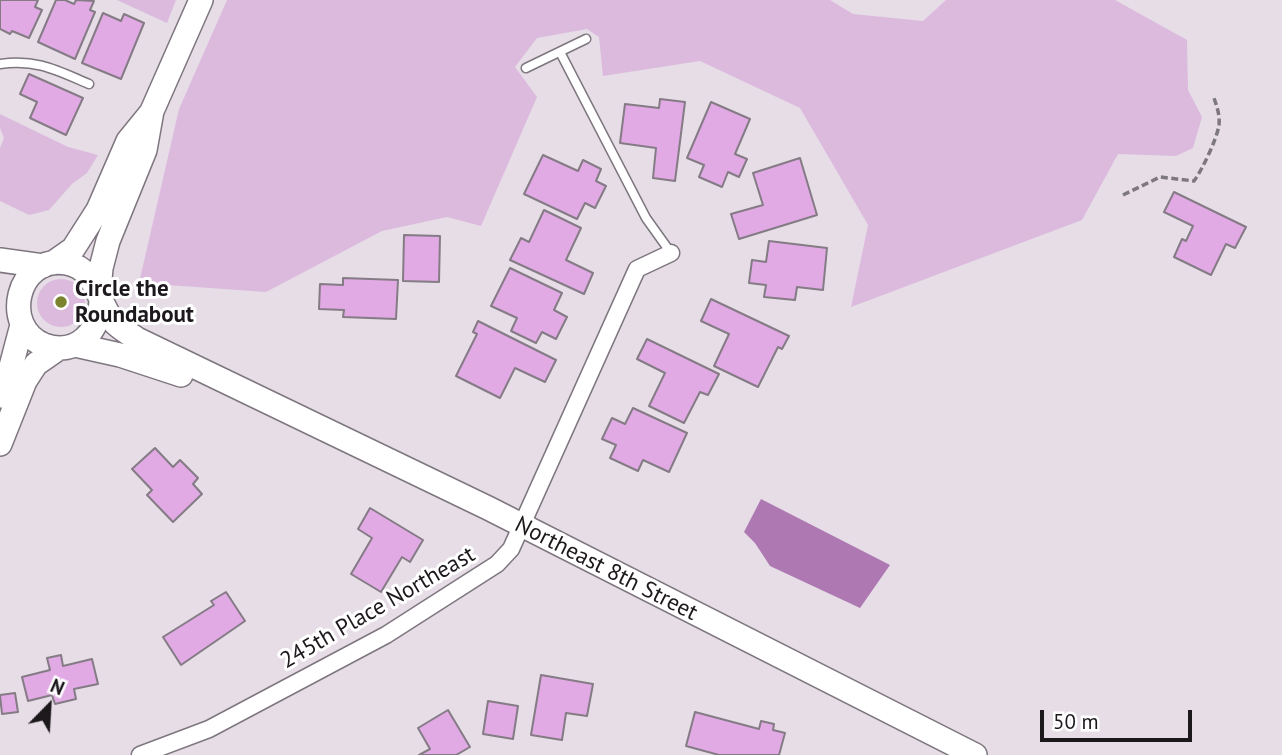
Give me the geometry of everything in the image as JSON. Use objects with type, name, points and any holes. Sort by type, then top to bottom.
[{"type":"street","points":[[0,444],[24,381],[36,364],[87,338],[96,327],[101,314],[101,268],[111,229],[145,150],[152,111],[201,0]]},
{"type":"street","points":[[0,396],[9,374],[20,321],[16,304],[24,281],[33,272],[73,249],[97,210],[128,141],[152,111]]},
{"type":"street","name":"245th Place Northeast","points":[[140,755],[209,729],[386,635],[498,564],[511,550],[636,269],[671,253]]},
{"type":"street","points":[[0,260],[76,266],[94,281],[100,296]]},
{"type":"street","points":[[0,288],[10,300],[20,321],[37,342],[67,346]]},
{"type":"street","name":"Northeast 8th Street","points":[[100,296],[115,323],[136,339],[522,526],[975,755]]},
{"type":"street","name":"Northeast 8th Street","points":[[67,346],[120,355],[210,385],[235,387]]},
{"type":"lane","points":[[526,68],[586,39]]},
{"type":"lane","points":[[560,52],[646,218],[671,253]]},
{"type":"lane","points":[[0,64],[22,61],[42,65],[89,84]]},
{"type":"path","points":[[1123,195],[1160,177],[1194,181],[1204,167],[1219,128],[1219,113],[1214,98]]},
{"type":"shaded area","points":[[117,0],[176,0],[167,23]]},
{"type":"shaded area","points":[[227,0],[830,0],[853,14],[923,21],[946,0],[1115,0],[1187,40],[1188,90],[1202,117],[1193,148],[1176,156],[1118,154],[1082,220],[851,307],[868,225],[800,108],[700,61],[603,76],[599,37],[587,29],[537,38],[515,67],[537,97],[481,226],[447,217],[382,231],[266,292],[139,283],[179,109]]},
{"type":"shaded area","points":[[0,114],[68,147],[98,155],[87,173],[72,184],[49,210],[29,215],[0,201],[0,148],[4,138],[0,128]]},
{"type":"shaded area","points":[[61,279],[78,286],[85,303],[78,320],[61,327],[44,320],[37,303],[44,286]]},
{"type":"shaded area","points":[[761,499],[890,565],[860,608],[770,566],[744,532]]},
{"type":"building","points":[[0,0],[38,0],[35,7],[42,10],[29,38],[0,29]]},
{"type":"building","points":[[56,0],[74,4],[76,0],[94,1],[90,10],[95,12],[75,59],[38,42]]},
{"type":"building","points":[[103,13],[121,21],[124,14],[144,23],[121,79],[82,63]]},
{"type":"building","points":[[29,74],[83,98],[66,135],[30,118],[37,102],[20,94]]},
{"type":"building","points":[[660,99],[685,102],[675,181],[653,178],[656,148],[620,143],[625,104],[659,108]]},
{"type":"building","points":[[711,102],[750,119],[735,154],[747,159],[739,177],[728,172],[722,187],[699,177],[704,165],[687,158]]},
{"type":"building","points":[[543,155],[578,171],[583,160],[601,169],[596,181],[606,186],[595,208],[585,203],[577,219],[524,194]]},
{"type":"building","points":[[800,158],[817,215],[739,239],[731,214],[763,205],[753,173]]},
{"type":"building","points":[[1174,192],[1246,227],[1235,248],[1226,244],[1211,275],[1174,257],[1182,239],[1186,241],[1193,226],[1164,212]]},
{"type":"building","points":[[544,210],[581,228],[566,260],[593,273],[584,294],[510,260],[521,238],[529,242]]},
{"type":"building","points":[[404,235],[440,236],[439,282],[403,281]]},
{"type":"building","points":[[769,241],[827,248],[823,290],[797,287],[795,300],[764,297],[766,285],[749,283],[752,260],[766,262]]},
{"type":"building","points":[[510,268],[562,293],[554,310],[567,317],[556,339],[542,332],[536,343],[511,331],[517,318],[491,306]]},
{"type":"building","points":[[343,278],[398,280],[396,319],[343,317],[344,310],[319,309],[320,284],[343,285]]},
{"type":"building","points":[[711,299],[789,336],[782,349],[778,347],[758,387],[714,366],[729,334],[701,321]]},
{"type":"building","points":[[478,321],[556,360],[545,382],[515,368],[500,398],[456,376],[477,334],[473,332]]},
{"type":"building","points":[[647,339],[719,374],[708,395],[700,392],[684,423],[649,406],[665,373],[637,359]]},
{"type":"building","points":[[633,408],[687,433],[669,472],[643,460],[638,471],[610,458],[616,445],[602,439],[612,418],[625,424]]},
{"type":"building","points":[[155,448],[173,467],[180,460],[198,478],[193,484],[202,494],[173,522],[147,495],[152,490],[132,469]]},
{"type":"building","points":[[370,508],[423,540],[410,562],[402,557],[381,592],[351,574],[372,538],[358,529]]},
{"type":"building","points":[[226,592],[245,621],[181,665],[163,637],[214,605],[211,601]]},
{"type":"building","points":[[61,655],[63,666],[92,659],[98,684],[74,689],[76,699],[55,704],[52,695],[28,701],[22,677],[50,670],[47,658]]},
{"type":"building","points":[[541,675],[593,684],[587,716],[566,713],[562,740],[531,735]]},
{"type":"building","points":[[15,693],[18,712],[2,714],[0,695]]},
{"type":"building","points":[[488,701],[518,706],[513,739],[483,734]]},
{"type":"building","points":[[448,710],[470,747],[456,755],[419,755],[430,749],[418,728]]},
{"type":"building","points":[[695,712],[759,729],[761,721],[774,724],[773,730],[785,733],[779,755],[719,755],[686,746]]},
{"type":"place","name":"Circle the Roundabout","points":[[61,302]]}]
